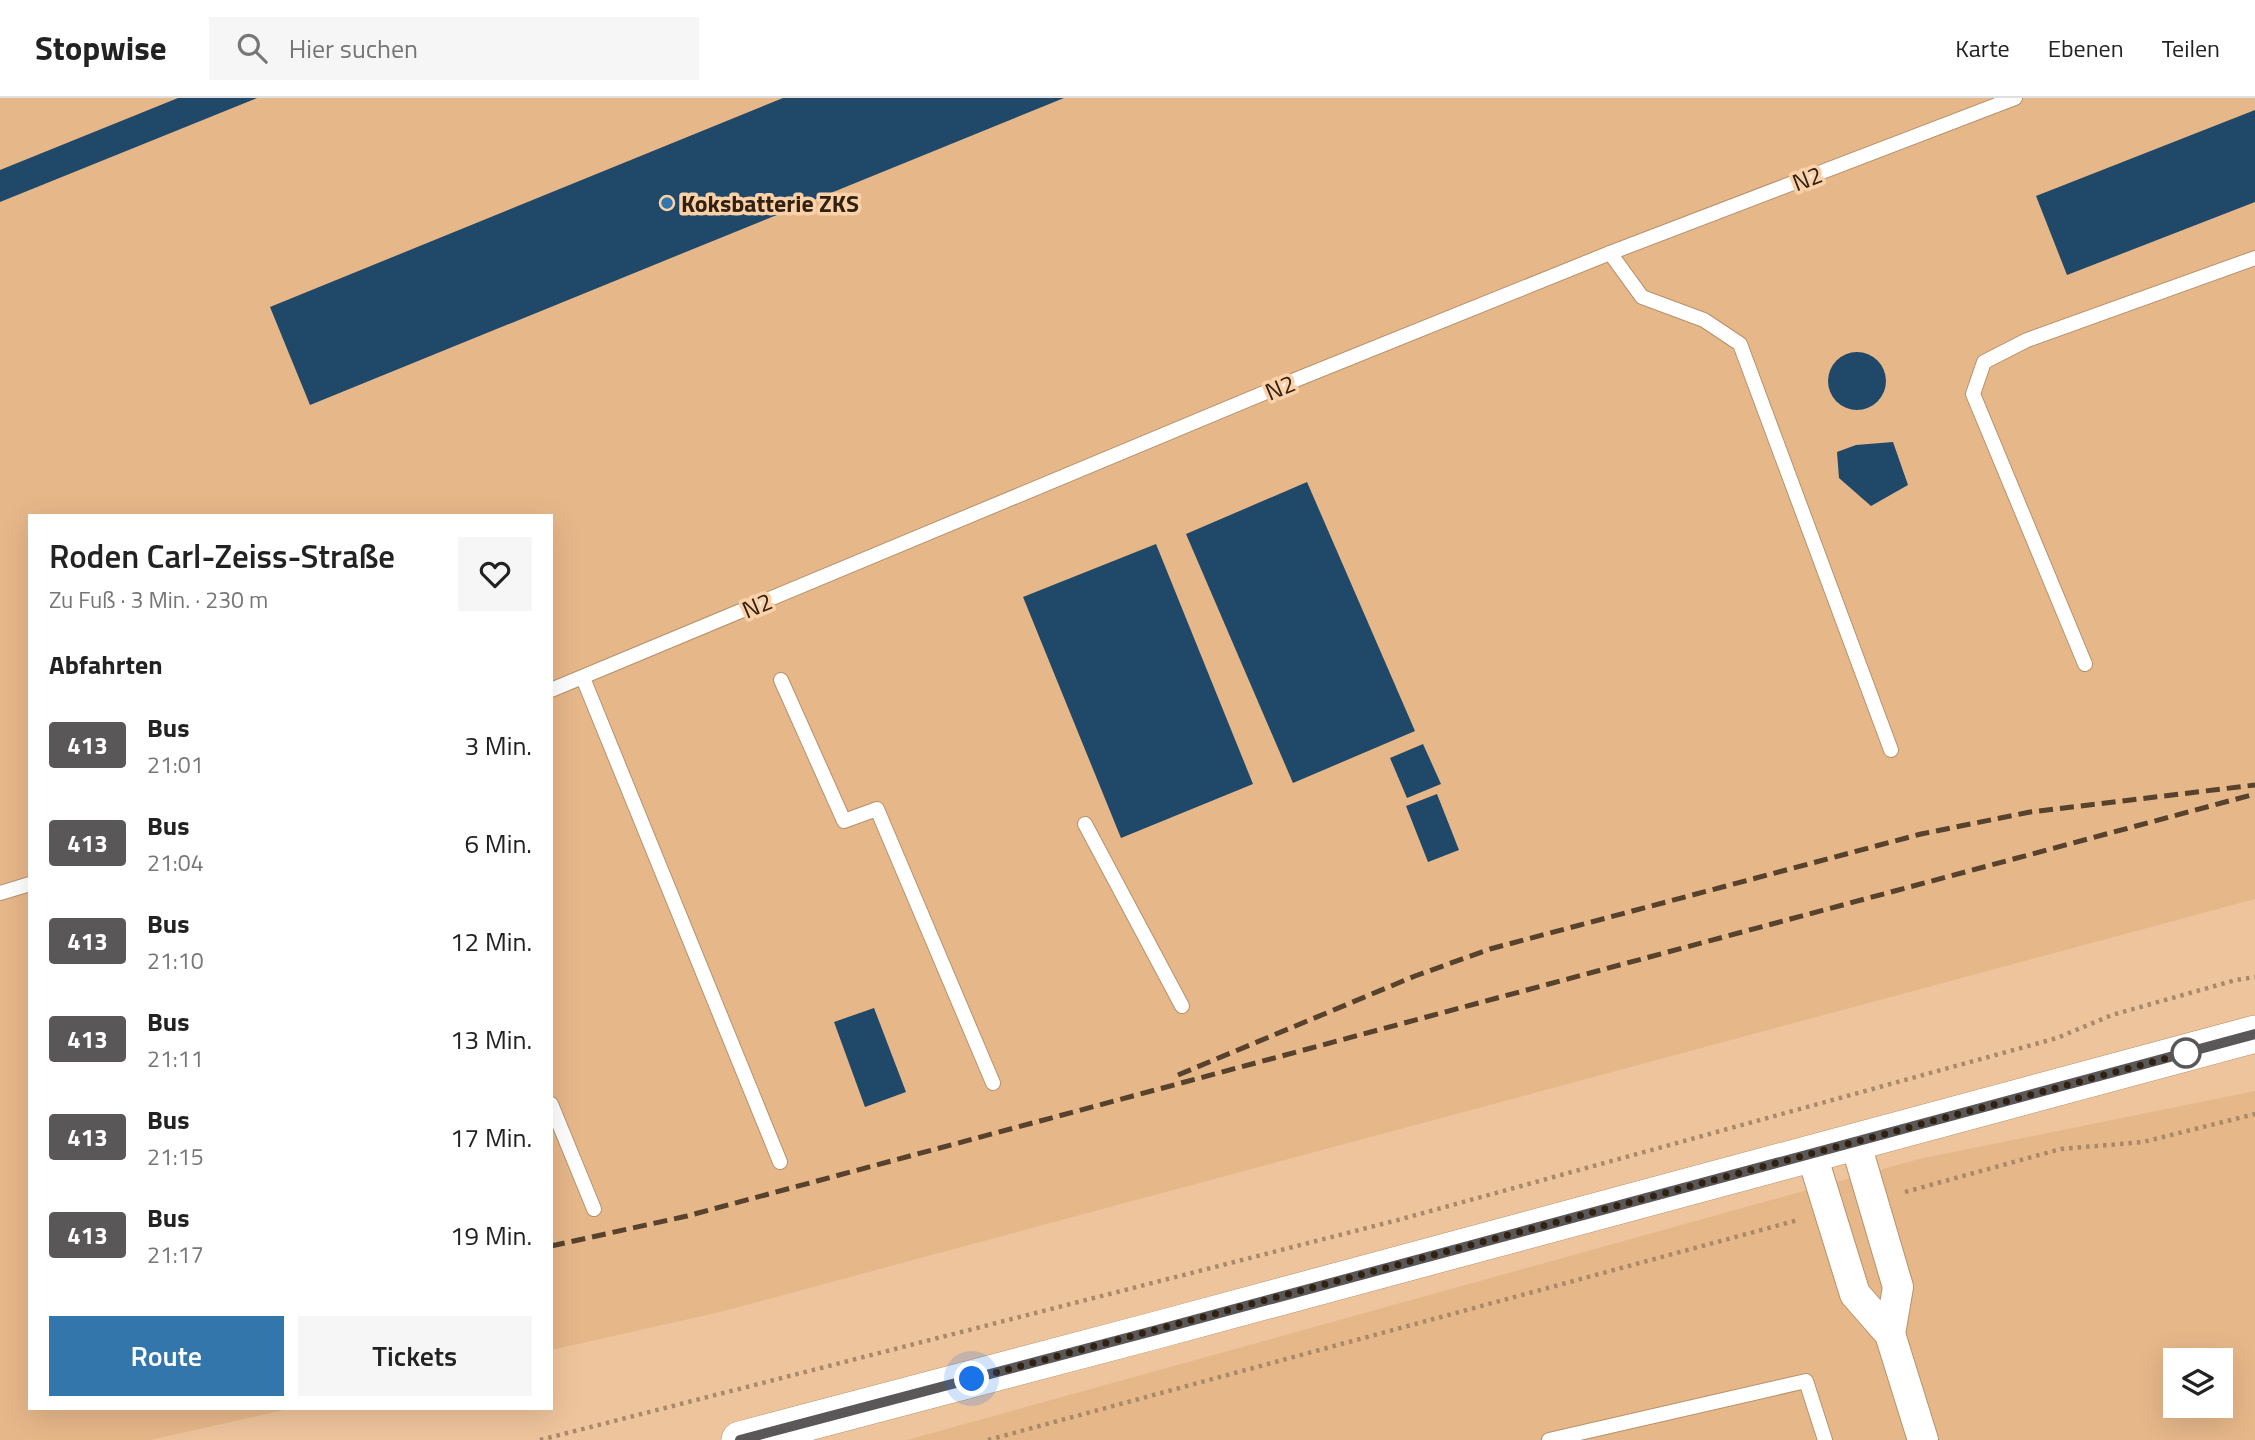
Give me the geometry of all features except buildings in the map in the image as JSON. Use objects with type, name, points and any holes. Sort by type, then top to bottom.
[{"type":"street","points":[[740,1440],[2255,1034]]},
{"type":"street","points":[[1855,1141],[1898,1287],[1890,1334]]},
{"type":"street","points":[[1811,1152],[1855,1294],[1890,1334],[1923,1440]]},
{"type":"lane","name":"N2","points":[[553,689],[1300,378],[1611,253],[2015,98]]},
{"type":"lane","points":[[1611,253],[1642,297],[1704,320],[1740,344],[1891,750]]},
{"type":"lane","points":[[2085,664],[1973,394],[1984,362],[2027,340],[2255,258]]},
{"type":"lane","points":[[583,678],[780,1162]]},
{"type":"lane","points":[[781,680],[844,821],[877,809],[993,1083]]},
{"type":"lane","points":[[1085,824],[1182,1006]]},
{"type":"lane","points":[[0,893],[28,885]]},
{"type":"lane","points":[[553,1109],[594,1209]]},
{"type":"lane","points":[[1551,1440],[1806,1381],[1825,1440]]},
{"type":"path","points":[[540,1440],[1398,1220],[2057,1038],[2112,1015],[2235,980],[2255,977]]},
{"type":"path","points":[[1874,1200],[2062,1149],[2143,1142],[2255,1114]]},
{"type":"path","points":[[988,1440],[1828,1212]]},
{"type":"shaded area","points":[[0,98],[2255,98],[2255,899],[720,1312],[553,1350],[553,514],[28,514],[28,1410],[285,1410],[150,1440],[0,1440]]},
{"type":"shaded area","points":[[2255,1091],[2255,1440],[907,1440],[1919,1159]]},
{"type":"railway","points":[[1178,1075],[1415,976],[1490,949],[1921,834],[2030,812],[2255,785]]},
{"type":"railway","points":[[553,1246],[687,1216],[2255,794]]},
{"type":"bus line","name":"413","points":[[740,1440],[2255,1034]]},
{"type":"place","name":"Koksbatterie ZKS","points":[[667,203]]},
{"type":"route","points":[[972,1379],[2186,1053]]}]
